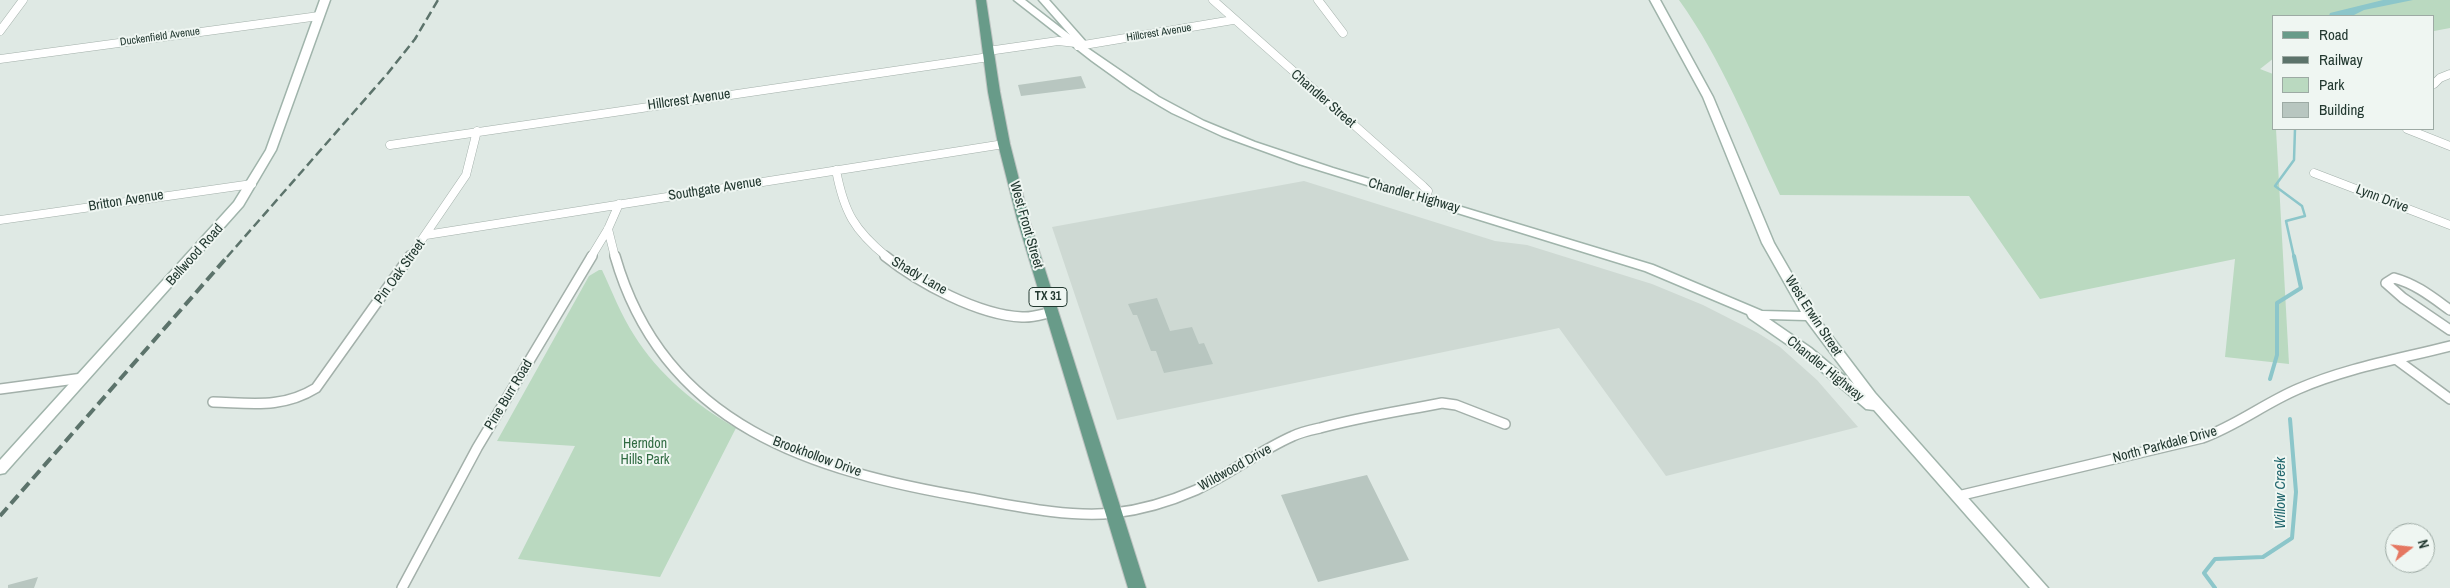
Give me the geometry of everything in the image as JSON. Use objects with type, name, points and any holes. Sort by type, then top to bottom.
[{"type":"main road","name":"West Front Street","points":[[981,0],[988,54],[1004,144],[1023,219],[1137,588]]},
{"type":"street","points":[[0,31],[23,0]]},
{"type":"street","name":"Bellwood Road","points":[[0,469],[215,233],[252,184],[270,150],[325,0]]},
{"type":"street","name":"Chandler Highway","points":[[1019,0],[1144,93],[1207,126],[1266,149],[1648,268],[1694,285],[1744,310],[1821,363],[1902,433]]},
{"type":"street","name":"Chandler Highway","points":[[1044,0],[1077,44]]},
{"type":"street","name":"Chandler Street","points":[[1212,0],[1423,186],[1428,191],[1425,199]]},
{"type":"street","points":[[1318,0],[1343,33]]},
{"type":"street","name":"West Erwin Street","points":[[1655,0],[1708,97],[1768,243],[1810,316],[1848,367],[1902,433],[2040,588]]},
{"type":"street","name":"Duckenfield Avenue","points":[[0,59],[319,16]]},
{"type":"street","name":"Hillcrest Avenue","points":[[390,145],[988,54],[1058,41],[1077,44],[1233,20]]},
{"type":"street","points":[[2435,83],[2440,78],[2450,74]]},
{"type":"street","points":[[2410,130],[2450,146]]},
{"type":"street","name":"Pin Oak Street","points":[[213,402],[282,403],[300,398],[316,388],[426,235],[466,175],[477,131]]},
{"type":"street","name":"Southgate Avenue","points":[[426,235],[1004,144]]},
{"type":"street","name":"Shady Lane","points":[[836,170],[843,202],[857,230],[878,251],[915,276],[950,294],[1009,314],[1024,317],[1053,312]]},
{"type":"street","name":"Lynn Drive","points":[[2314,174],[2450,225]]},
{"type":"street","name":"Britton Avenue","points":[[0,220],[252,184]]},
{"type":"street","name":"Pine Burr Road","points":[[402,588],[477,448],[608,229],[619,204]]},
{"type":"street","name":"Brookhollow Drive","points":[[608,229],[630,301],[646,330],[667,360],[708,403],[744,426],[811,458],[920,490],[958,498]]},
{"type":"street","points":[[2450,310],[2405,281],[2394,278],[2386,283],[2403,298],[2450,330]]},
{"type":"street","name":"Chandler Highway","points":[[1744,310],[1770,317],[1810,316]]},
{"type":"street","name":"North Parkdale Drive","points":[[1958,496],[2202,438],[2226,430],[2305,387],[2450,346]]},
{"type":"street","points":[[2397,360],[2450,399]]},
{"type":"street","points":[[0,389],[41,382],[83,378]]},
{"type":"street","name":"Wildwood Drive","points":[[958,498],[1081,514],[1114,512],[1149,506],[1185,495],[1283,441],[1307,431],[1337,423],[1442,403],[1456,405],[1506,424]]},
{"type":"shaded area","points":[[1304,181],[1495,241],[1527,245],[1652,284],[1703,305],[1758,333],[1780,347],[1817,380],[1858,427],[1666,476],[1559,328],[1117,420],[1052,227]]},
{"type":"green space","points":[[1679,0],[2450,0],[2450,28],[2435,31],[2435,15],[2272,15],[2272,60],[2260,69],[2272,74],[2272,130],[2276,130],[2289,364],[2225,357],[2235,259],[2040,299],[1969,196],[1780,195],[1722,71]]},
{"type":"green space","name":"Herndon Hills Park","points":[[602,270],[629,327],[655,363],[679,388],[707,410],[736,428],[660,577],[518,559],[575,446],[497,441],[589,276]]},
{"type":"water","points":[[2383,0],[2413,0],[2364,10],[2354,15],[2329,15],[2330,13]]},
{"type":"building","points":[[1081,76],[1086,88],[1021,96],[1018,85]]},
{"type":"building","points":[[1157,298],[1170,331],[1192,327],[1199,344],[1204,343],[1213,364],[1164,373],[1156,351],[1151,351],[1137,315],[1133,315],[1128,304]]},
{"type":"building","points":[[1367,475],[1409,560],[1318,582],[1281,495]]},
{"type":"building","points":[[38,577],[34,588],[8,588],[8,585]]},
{"type":"waterway","name":"Willow Creek","points":[[2294,257],[2286,221],[2305,216],[2302,206],[2275,186],[2294,160],[2295,130]]},
{"type":"waterway","name":"Willow Creek","points":[[2270,379],[2277,355],[2277,303],[2301,288],[2294,256]]},
{"type":"waterway","name":"Willow Creek","points":[[2215,588],[2204,573],[2215,559],[2263,557],[2292,538],[2296,492],[2290,419]]},
{"type":"railway","points":[[227,257],[388,73],[415,39],[438,0]]},
{"type":"railway","points":[[0,516],[228,256]]}]
